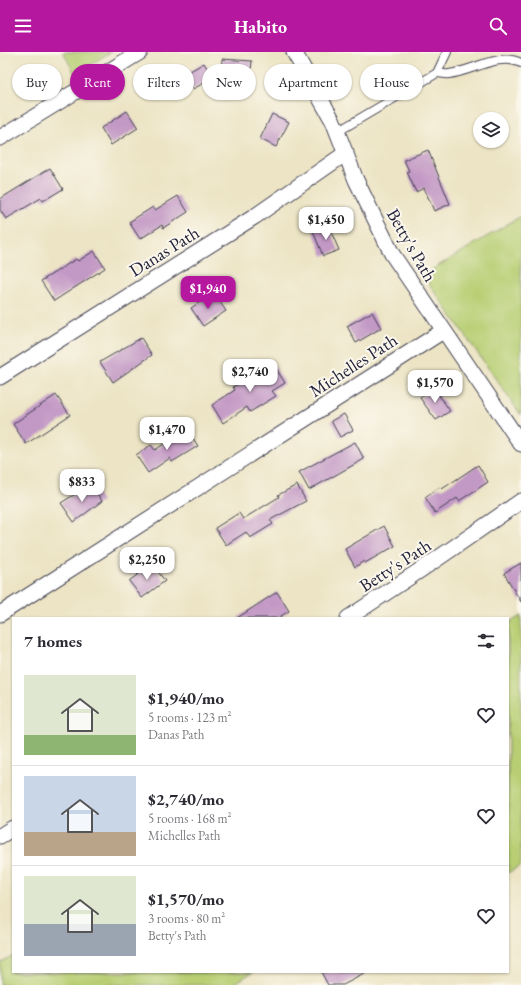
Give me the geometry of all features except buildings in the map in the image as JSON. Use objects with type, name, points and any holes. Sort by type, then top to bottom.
[{"type":"street","points":[[0,138],[140,52]]},
{"type":"street","name":"Betty's Path","points":[[294,52],[337,132],[374,220],[392,254],[521,444]]},
{"type":"street","name":"Danas Path","points":[[0,377],[254,217],[346,153]]},
{"type":"street","name":"Michelles Path","points":[[0,614],[443,331]]},
{"type":"street","name":"Betty's Path","points":[[350,617],[437,560],[521,501]]},
{"type":"street","points":[[0,836],[12,829]]},
{"type":"lane","points":[[337,132],[437,72],[447,52]]},
{"type":"lane","points":[[437,72],[449,74],[503,53],[515,57],[521,63]]},
{"type":"green space","points":[[63,52],[111,52],[91,64],[70,65]]},
{"type":"green space","points":[[521,216],[521,415],[423,275]]},
{"type":"green space","points":[[521,616],[521,865],[509,872],[509,622]]},
{"type":"green space","points":[[12,956],[12,973],[251,973],[232,985],[0,985],[0,963]]}]
